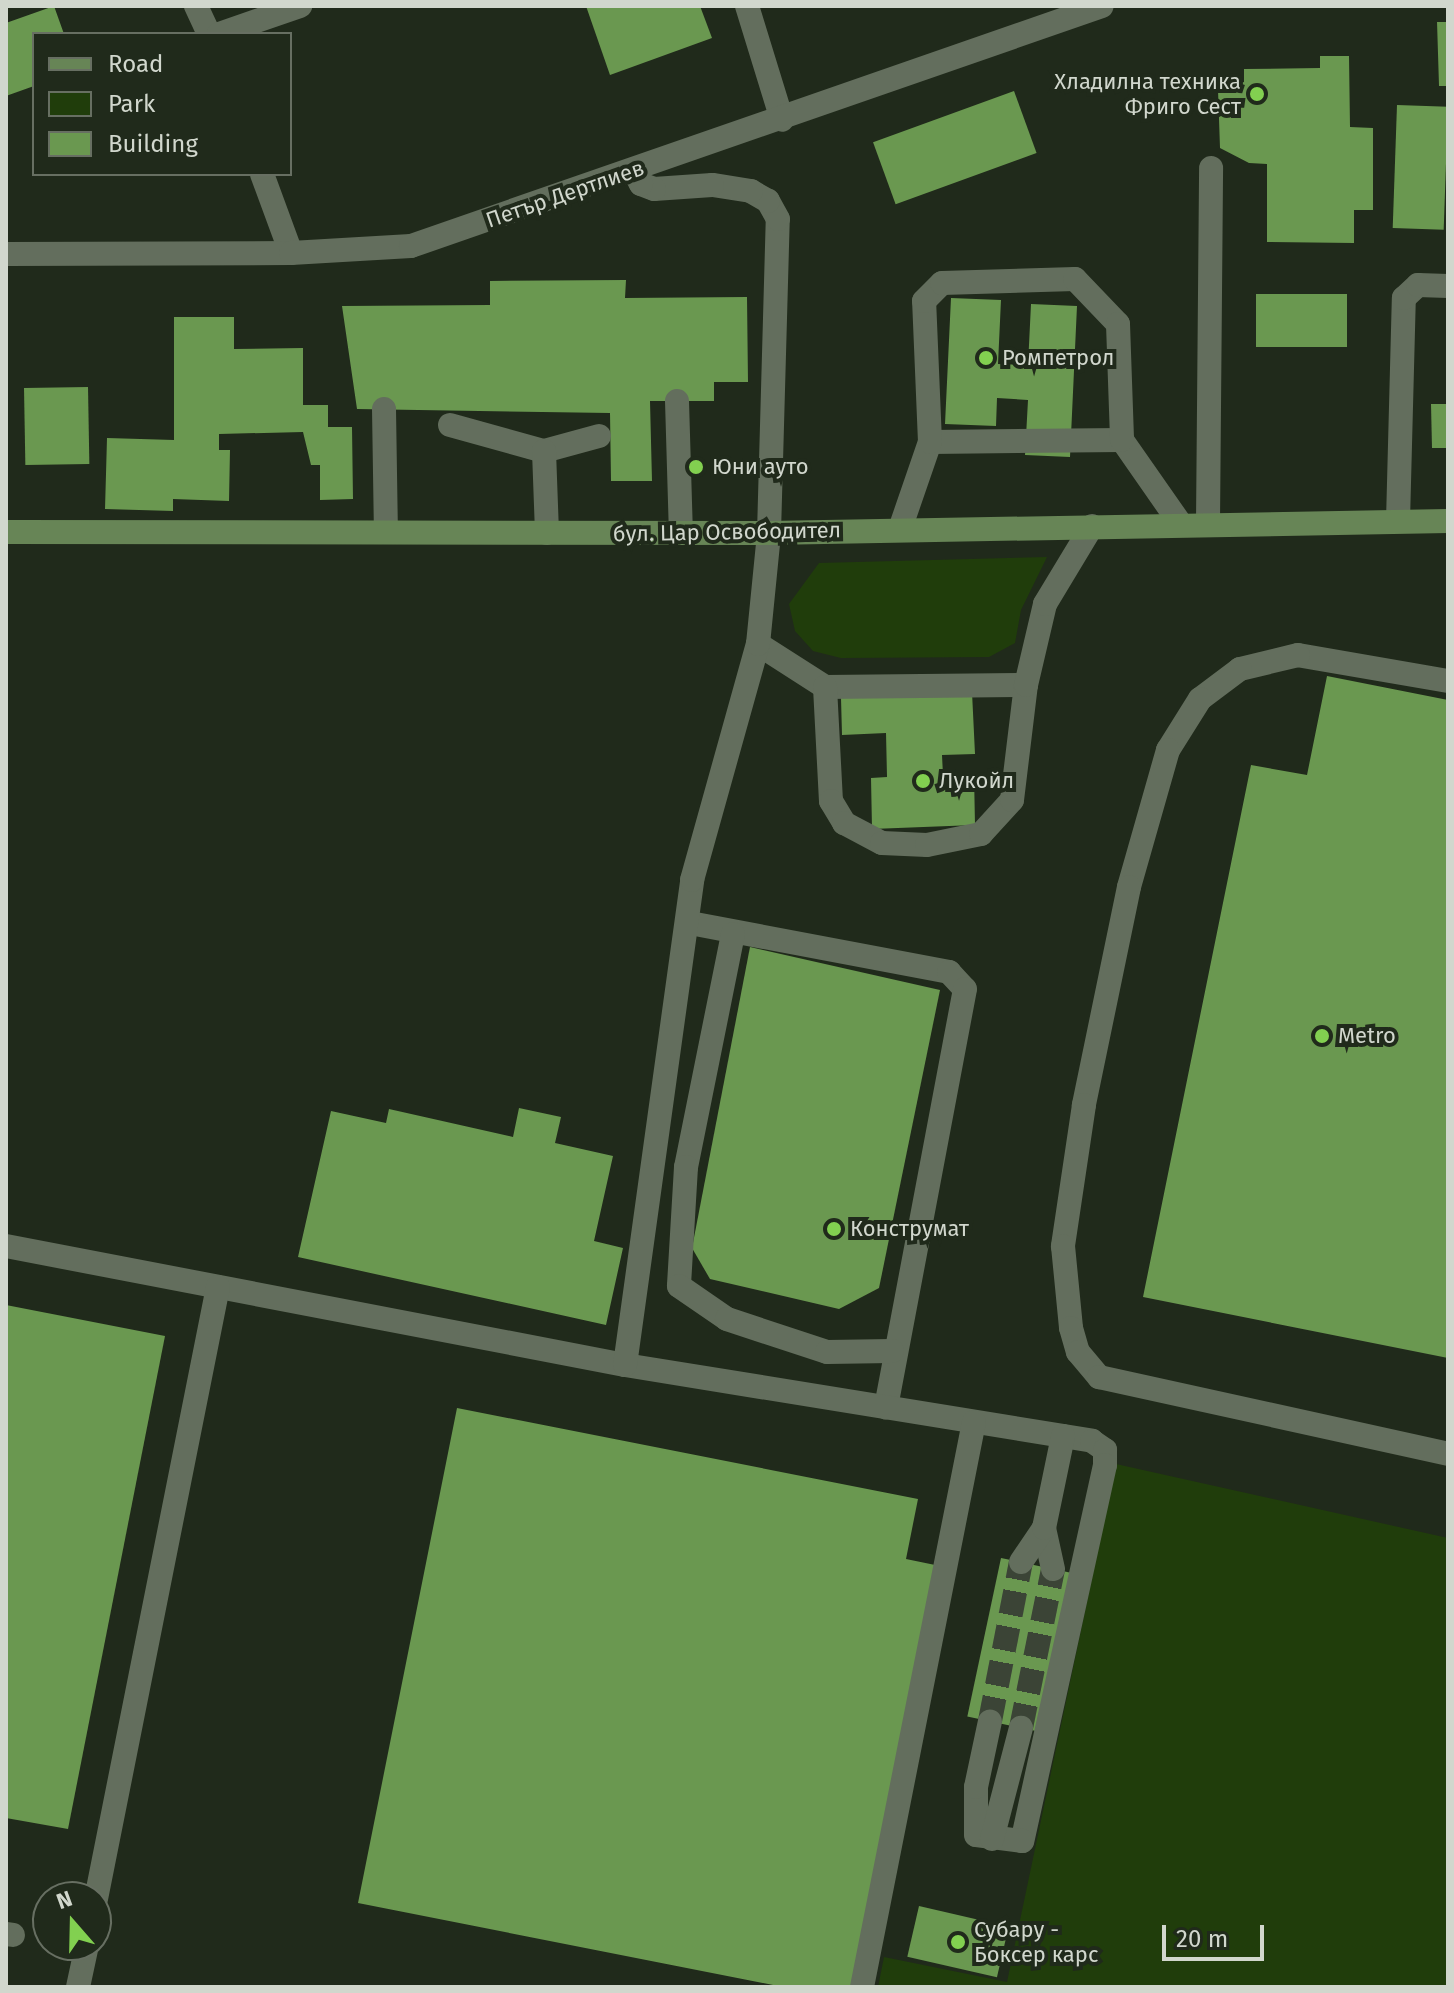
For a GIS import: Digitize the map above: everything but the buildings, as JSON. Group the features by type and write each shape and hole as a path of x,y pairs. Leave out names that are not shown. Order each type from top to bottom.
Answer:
{"main road":[{"name":"бул. Цар Освободител","path":"6,532 769,533 1208,522 1448,521"}],"street":[{"path":"196,6 208,32"},
{"path":"225,32 300,6"},
{"path":"747,6 782,120"},
{"name":"Петър Дертлиев","path":"6,254 291,253 411,246 782,120 1102,6"},
{"path":"1208,522 1211,168"},
{"path":"625,1365 690,923 692,880 758,644 769,533 778,219 751,191 712,185 654,189 641,184 634,171"},
{"path":"263,176 291,253"},
{"path":"900,529 930,442 924,301 942,283 1075,279 1118,324 1122,440 1180,523"},
{"path":"1398,521 1404,298 1418,285 1448,286"},
{"path":"677,401 681,533"},
{"path":"384,409 386,532"},
{"path":"450,425 544,451 599,436"},
{"path":"930,442 1122,440"},
{"path":"544,451 547,533"},
{"path":"825,687 831,801 844,823 882,843 927,845 981,834 1012,800 1026,685 1045,604 1092,526"},
{"path":"758,644 825,687 1026,685"},
{"path":"1448,681 1298,655 1240,669 1200,699 1168,750 1129,887 1084,1105 1063,1246 1074,1340 1099,1377 1448,1454"},
{"path":"690,923 733,934 941,970 965,989 892,1351 886,1408"},
{"path":"733,934 686,1167 679,1286 727,1319 827,1352 892,1351"},
{"path":"6,1246 625,1365 1063,1436 1105,1450 1105,1465 1022,1841 976,1835 976,1787 990,1721"},
{"path":"100,1881 218,1287"},
{"path":"862,1987 974,1422"},
{"path":"1021,1562 1044,1528 1063,1436"},
{"path":"1044,1528 1053,1569"},
{"path":"992,1839 1021,1728"},
{"path":"78,1987 84,1961"}],"green space":[{"path":"1047,557 1021,610 1015,643 989,657 841,658 813,651 795,631 789,604 819,563"},
{"path":"1116,1464 1448,1538 1448,1987 878,1987 884,1957 1007,1982"}],"tunnel":[{"path":"990,1721 1021,1562"},
{"path":"1021,1728 1053,1569"}],"place":[{"name":"Хладилна техника Фриго Сест","path":"1257,94"},
{"name":"Ромпетрол","path":"986,358"},
{"name":"Юни ауто","path":"696,467"},
{"name":"Лукойл","path":"923,781"},
{"name":"Metro","path":"1322,1036"},
{"name":"Конструмат","path":"834,1229"},
{"name":"Субару - Боксер карс","path":"958,1942"}]}
